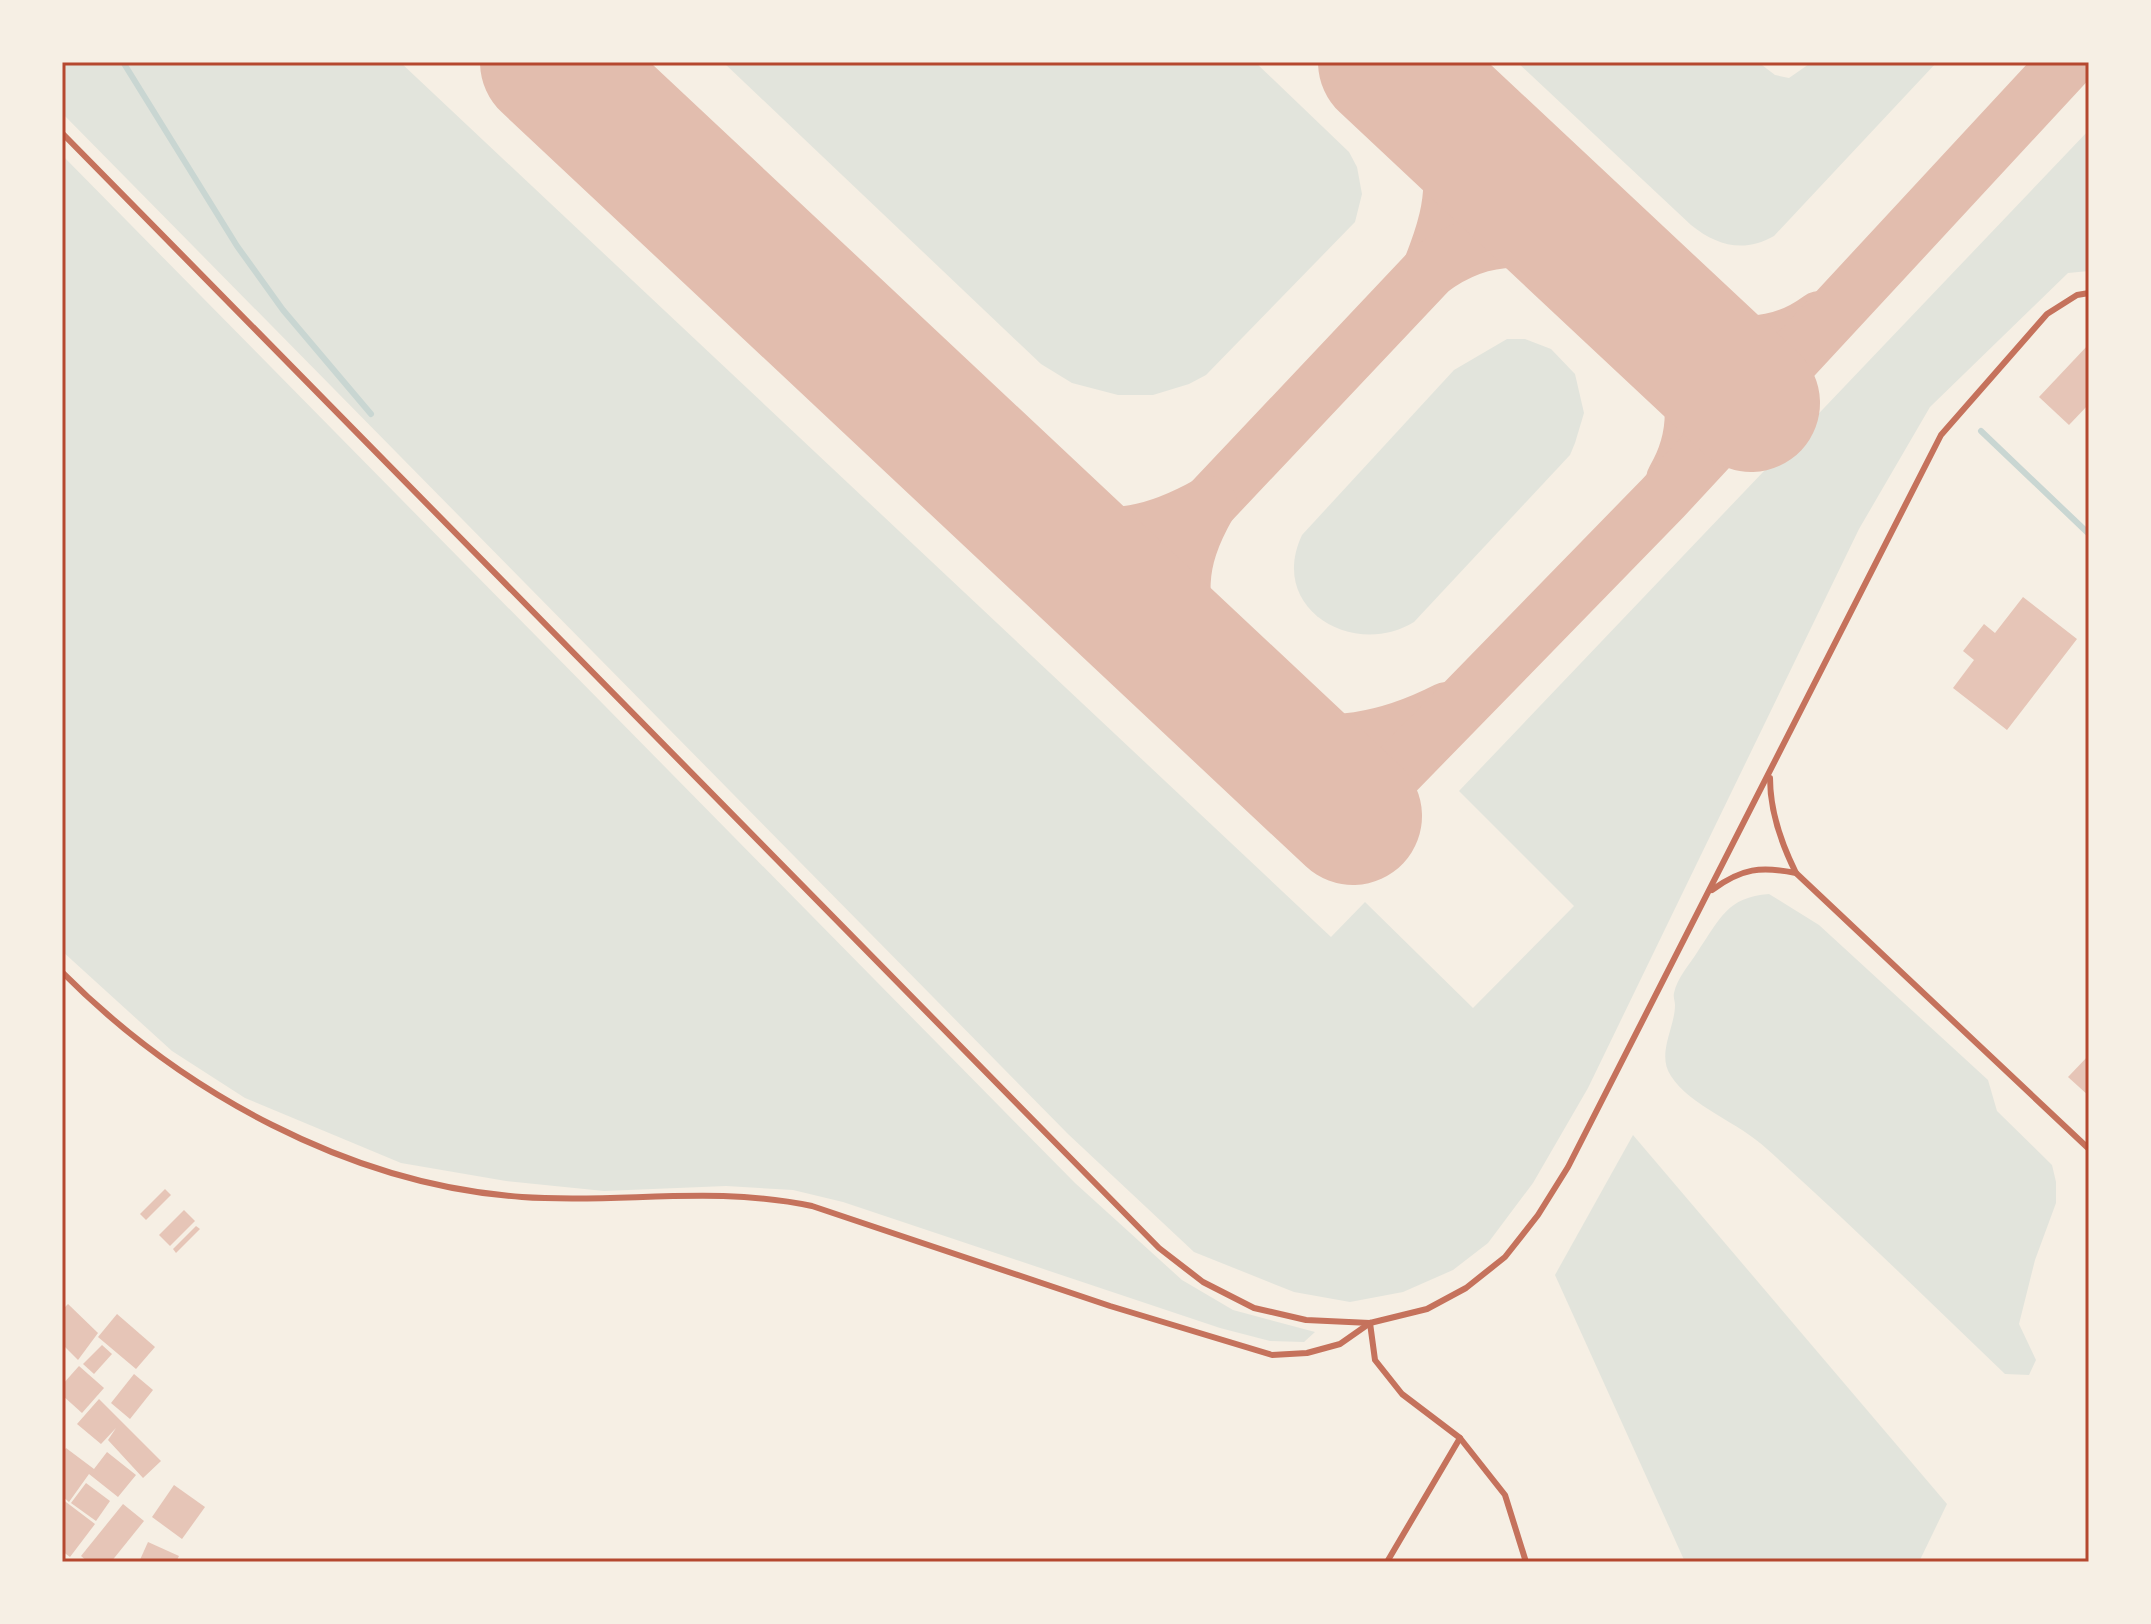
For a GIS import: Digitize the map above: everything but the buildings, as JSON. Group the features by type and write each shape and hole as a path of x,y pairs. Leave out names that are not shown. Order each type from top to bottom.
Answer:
{"lane":[{"path":"62,133 1159,1248 1203,1282 1254,1308 1306,1320 1370,1323 1427,1309 1466,1288 1505,1257 1538,1215 1568,1167 1941,435 2047,314 2077,295 2089,293"},
{"path":"1770,774 1770,797 1779,834 1796,873 2089,1149"},
{"path":"1709,892 1747,869 1767,867 1796,873"},
{"path":"62,972 158,1057 231,1104 304,1141 425,1180 523,1197 711,1193 777,1198 812,1206 1110,1306 1272,1355 1307,1353 1340,1344 1370,1323"},
{"path":"1370,1323 1375,1360 1402,1394 1460,1438 1505,1495 1526,1562"},
{"path":"1387,1562 1460,1438"}],"shaded area":[{"path":"62,62 400,62 1331,937 1365,902 1473,1008 1574,906 1459,791 2089,130 2089,271 2068,273 1930,407 1859,529 1588,1088 1533,1183 1488,1243 1453,1270 1403,1292 1350,1302 1294,1292 1194,1252 1068,1134 62,113"},
{"path":"723,62 1255,62 1349,152 1357,167 1362,194 1355,222 1206,375 1189,384 1153,395 1118,395 1072,383 1041,364"},
{"path":"1517,62 1758,62 1775,75 1789,78 1812,62 1937,62 1774,236 1741,246 1711,238 1691,225"},
{"path":"62,155 1075,1183 1182,1280 1233,1310 1315,1332 1304,1342 1270,1341 1220,1328 843,1202 793,1190 726,1186 604,1191 506,1181 401,1163 245,1098 172,1051 62,951"},
{"path":"1507,339 1525,339 1551,349 1575,374 1584,413 1570,455 1414,622 1391,632 1366,634 1343,630 1322,620 1306,605 1296,585 1294,562 1302,535 1454,370"},
{"path":"1769,894 1819,925 1988,1080 1997,1111 2052,1165 2056,1203 2035,1260 2019,1324 2036,1360 2029,1375 2005,1374 1767,1149 1690,1096 1671,1076 1665,1059 1678,982 1726,912 1743,900"},
{"path":"1633,1135 1947,1504 1919,1562 1685,1562 1555,1275"}],"waterway":[{"path":"123,62 237,246 283,310 371,414"},
{"path":"1981,431 2089,534"}],"taxiway":[{"path":"1353,816 1663,498 2067,62"},
{"path":"1415,88 1441,134 1451,176 1447,220 1430,270"},
{"path":"1209,504 1430,270 1450,257 1492,242 1535,241 1557,246 1600,265"},
{"path":"1647,308 1690,329 1733,342 1776,340 1820,319"},
{"path":"1647,308 1675,346 1690,390 1693,412 1691,435 1685,458 1674,480"},
{"path":"1053,534 1134,533 1168,523 1209,504 1197,527 1184,566 1183,603 1196,669"},
{"path":"1265,733 1312,742 1358,740 1403,729 1447,710"}],"runway":[{"path":"549,62 1353,816"},
{"path":"1387,62 1751,403"}]}
